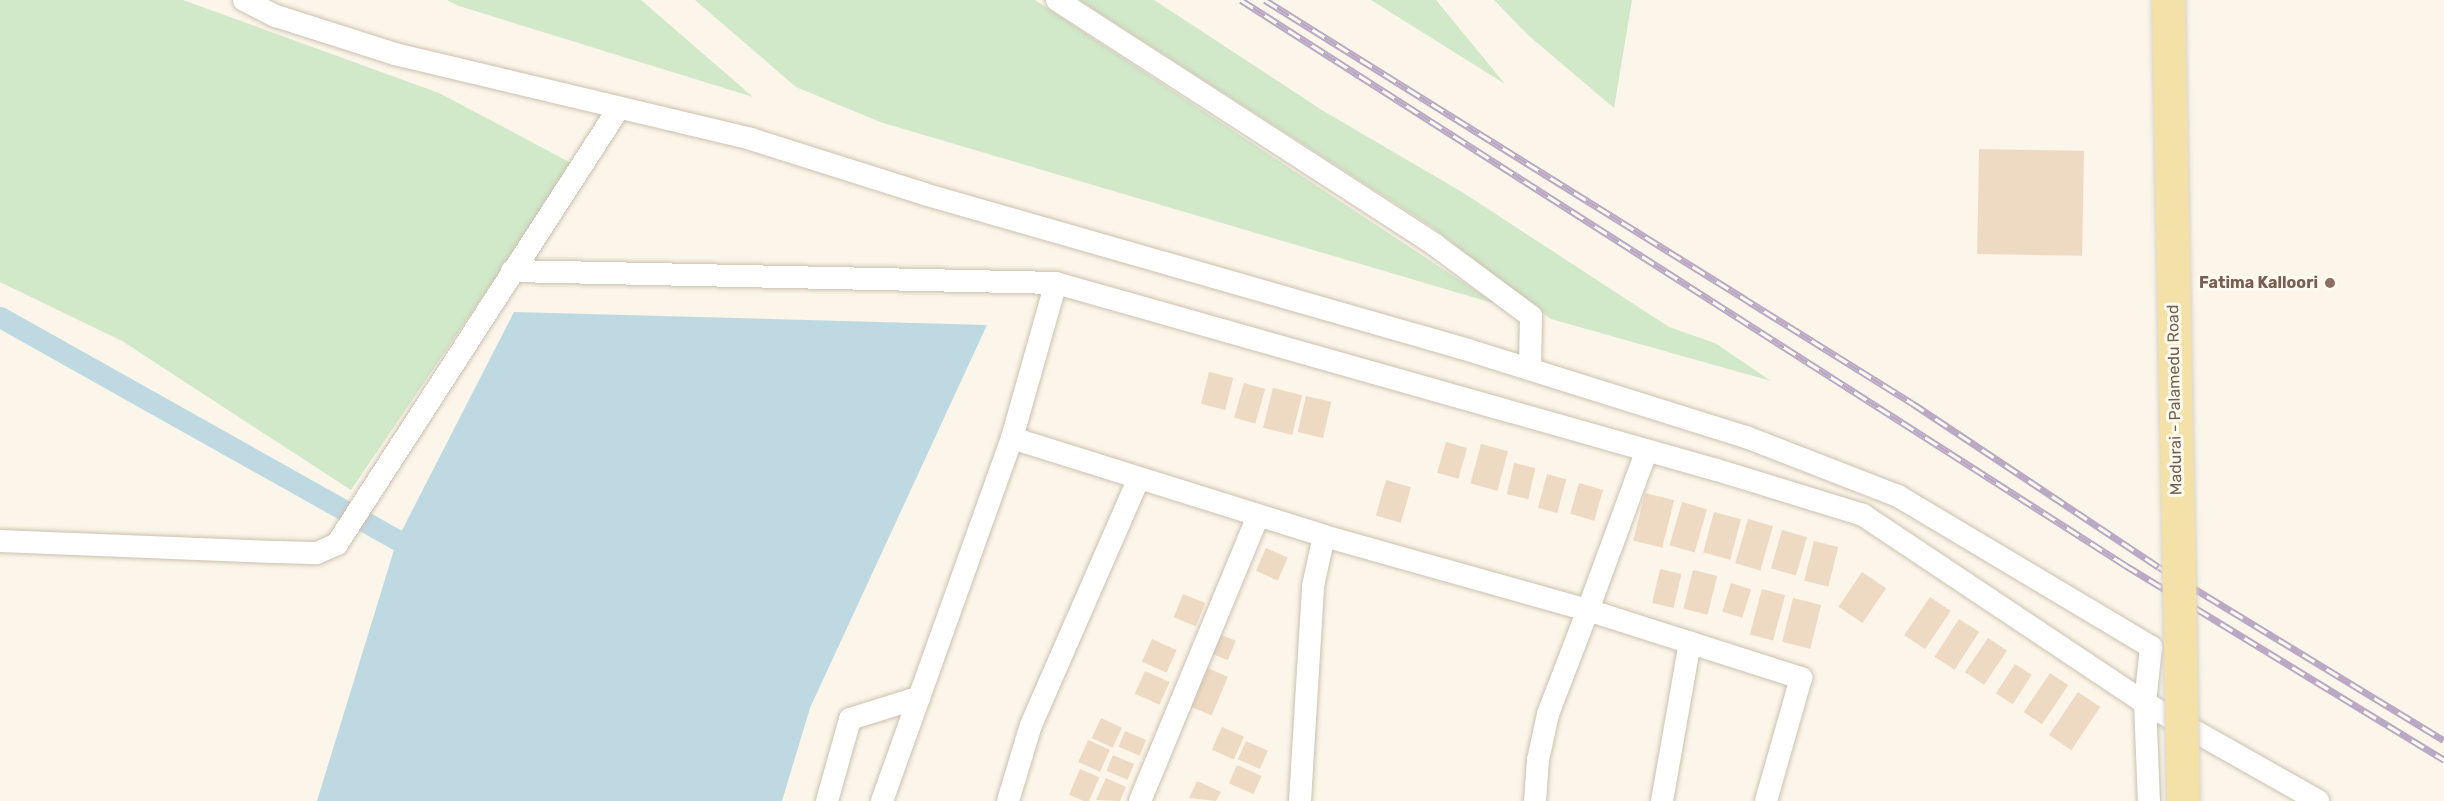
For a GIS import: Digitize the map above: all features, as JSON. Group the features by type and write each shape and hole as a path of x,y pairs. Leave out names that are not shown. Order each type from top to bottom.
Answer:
{"main road":[{"name":"Madurai - Palamedu Road","path":"2168,0 2183,801"}],"street":[{"path":"244,0 276,16 395,54 751,139 924,194 1530,369 1746,437 1898,496 2151,647 2145,703 2149,801"},
{"path":"1057,0 1435,245 1532,316 1530,369"},
{"path":"0,541 317,552 337,544 619,108"},
{"path":"512,271 1056,283 1863,515 2145,703 2318,801"},
{"path":"882,801 1012,438 1056,283"},
{"path":"1012,438 1138,480 1324,536 1588,610 1801,678 1766,801"},
{"path":"1535,801 1538,760 1548,714 1646,452"},
{"path":"1008,801 1031,725 1138,480"},
{"path":"1140,801 1258,516"},
{"path":"1300,801 1313,586 1324,536"},
{"path":"1662,801 1690,642"},
{"path":"827,801 850,718 920,697"}],"green space":[{"path":"0,0 183,0 439,93 573,164 351,490 122,341 0,282"},
{"path":"447,0 641,0 753,97 459,6"},
{"path":"695,0 1035,0 1496,304 880,122 796,87"},
{"path":"1079,0 1154,0 1325,112 1462,192 1669,327 1715,343 1771,381 1551,319 1432,227"},
{"path":"1371,0 1436,0 1505,84"},
{"path":"1494,0 1632,0 1614,108 1528,35"}],"water":[{"path":"514,312 987,325 810,708 782,801 317,801 397,540"}],"building":[{"path":"1979,149 2084,151 2082,256 1977,254"},
{"path":"1209,372 1233,378 1225,410 1201,404"},
{"path":"1244,383 1265,389 1255,424 1234,418"},
{"path":"1273,388 1302,395 1292,435 1263,428"},
{"path":"1306,396 1331,402 1323,438 1298,432"},
{"path":"1446,442 1467,448 1458,479 1437,473"},
{"path":"1481,444 1508,451 1497,491 1470,484"},
{"path":"1514,463 1535,468 1528,499 1507,494"},
{"path":"1547,474 1566,479 1557,513 1538,508"},
{"path":"1386,480 1411,487 1401,523 1376,516"},
{"path":"1579,483 1603,490 1594,521 1570,514"},
{"path":"1645,493 1674,500 1662,548 1633,541"},
{"path":"1682,502 1707,509 1695,552 1670,545"},
{"path":"1714,512 1741,519 1730,560 1703,553"},
{"path":"1748,519 1773,526 1760,570 1735,563"},
{"path":"1782,530 1807,537 1796,576 1771,568"},
{"path":"1814,541 1838,547 1828,587 1804,581"},
{"path":"1266,548 1288,558 1278,581 1256,571"},
{"path":"1660,569 1681,574 1674,608 1652,603"},
{"path":"1693,570 1717,576 1708,615 1683,609"},
{"path":"1862,572 1886,588 1863,623 1839,607"},
{"path":"1731,583 1751,589 1742,618 1722,612"},
{"path":"1762,589 1785,595 1773,641 1750,634"},
{"path":"1183,594 1205,603 1196,626 1174,617"},
{"path":"1930,597 1951,611 1925,649 1904,635"},
{"path":"1793,598 1821,605 1810,649 1782,642"},
{"path":"1959,619 1979,632 1955,670 1934,657"},
{"path":"1219,634 1236,641 1228,660 1211,653"},
{"path":"1988,638 2007,651 1984,685 1965,672"},
{"path":"1152,639 1177,650 1166,673 1142,662"},
{"path":"2015,664 2032,675 2013,704 1996,693"},
{"path":"1205,667 1228,677 1212,715 1189,706"},
{"path":"1145,671 1170,682 1159,705 1135,694"},
{"path":"2050,673 2068,685 2042,724 2024,712"},
{"path":"2078,692 2100,707 2071,750 2049,735"},
{"path":"1101,718 1122,728 1113,748 1092,738"},
{"path":"1222,727 1244,737 1234,760 1212,750"},
{"path":"1125,731 1146,740 1140,756 1118,747"},
{"path":"1088,740 1110,750 1100,772 1078,762"},
{"path":"1246,741 1268,751 1260,769 1238,759"},
{"path":"1113,755 1134,764 1128,780 1106,771"},
{"path":"1237,765 1262,776 1254,794 1229,783"},
{"path":"1080,769 1099,777 1089,801 1069,795"},
{"path":"1106,778 1126,787 1120,801 1096,800"},
{"path":"1197,781 1221,792 1216,801 1189,798"}],"waterway":[{"path":"0,317 422,554"}],"railway":[{"path":"1241,0 2125,565 2444,760"},
{"path":"1265,0 1912,403 2159,567 2444,740"}],"place":[{"name":"Fatima Kalloori","path":"2330,283"}]}
